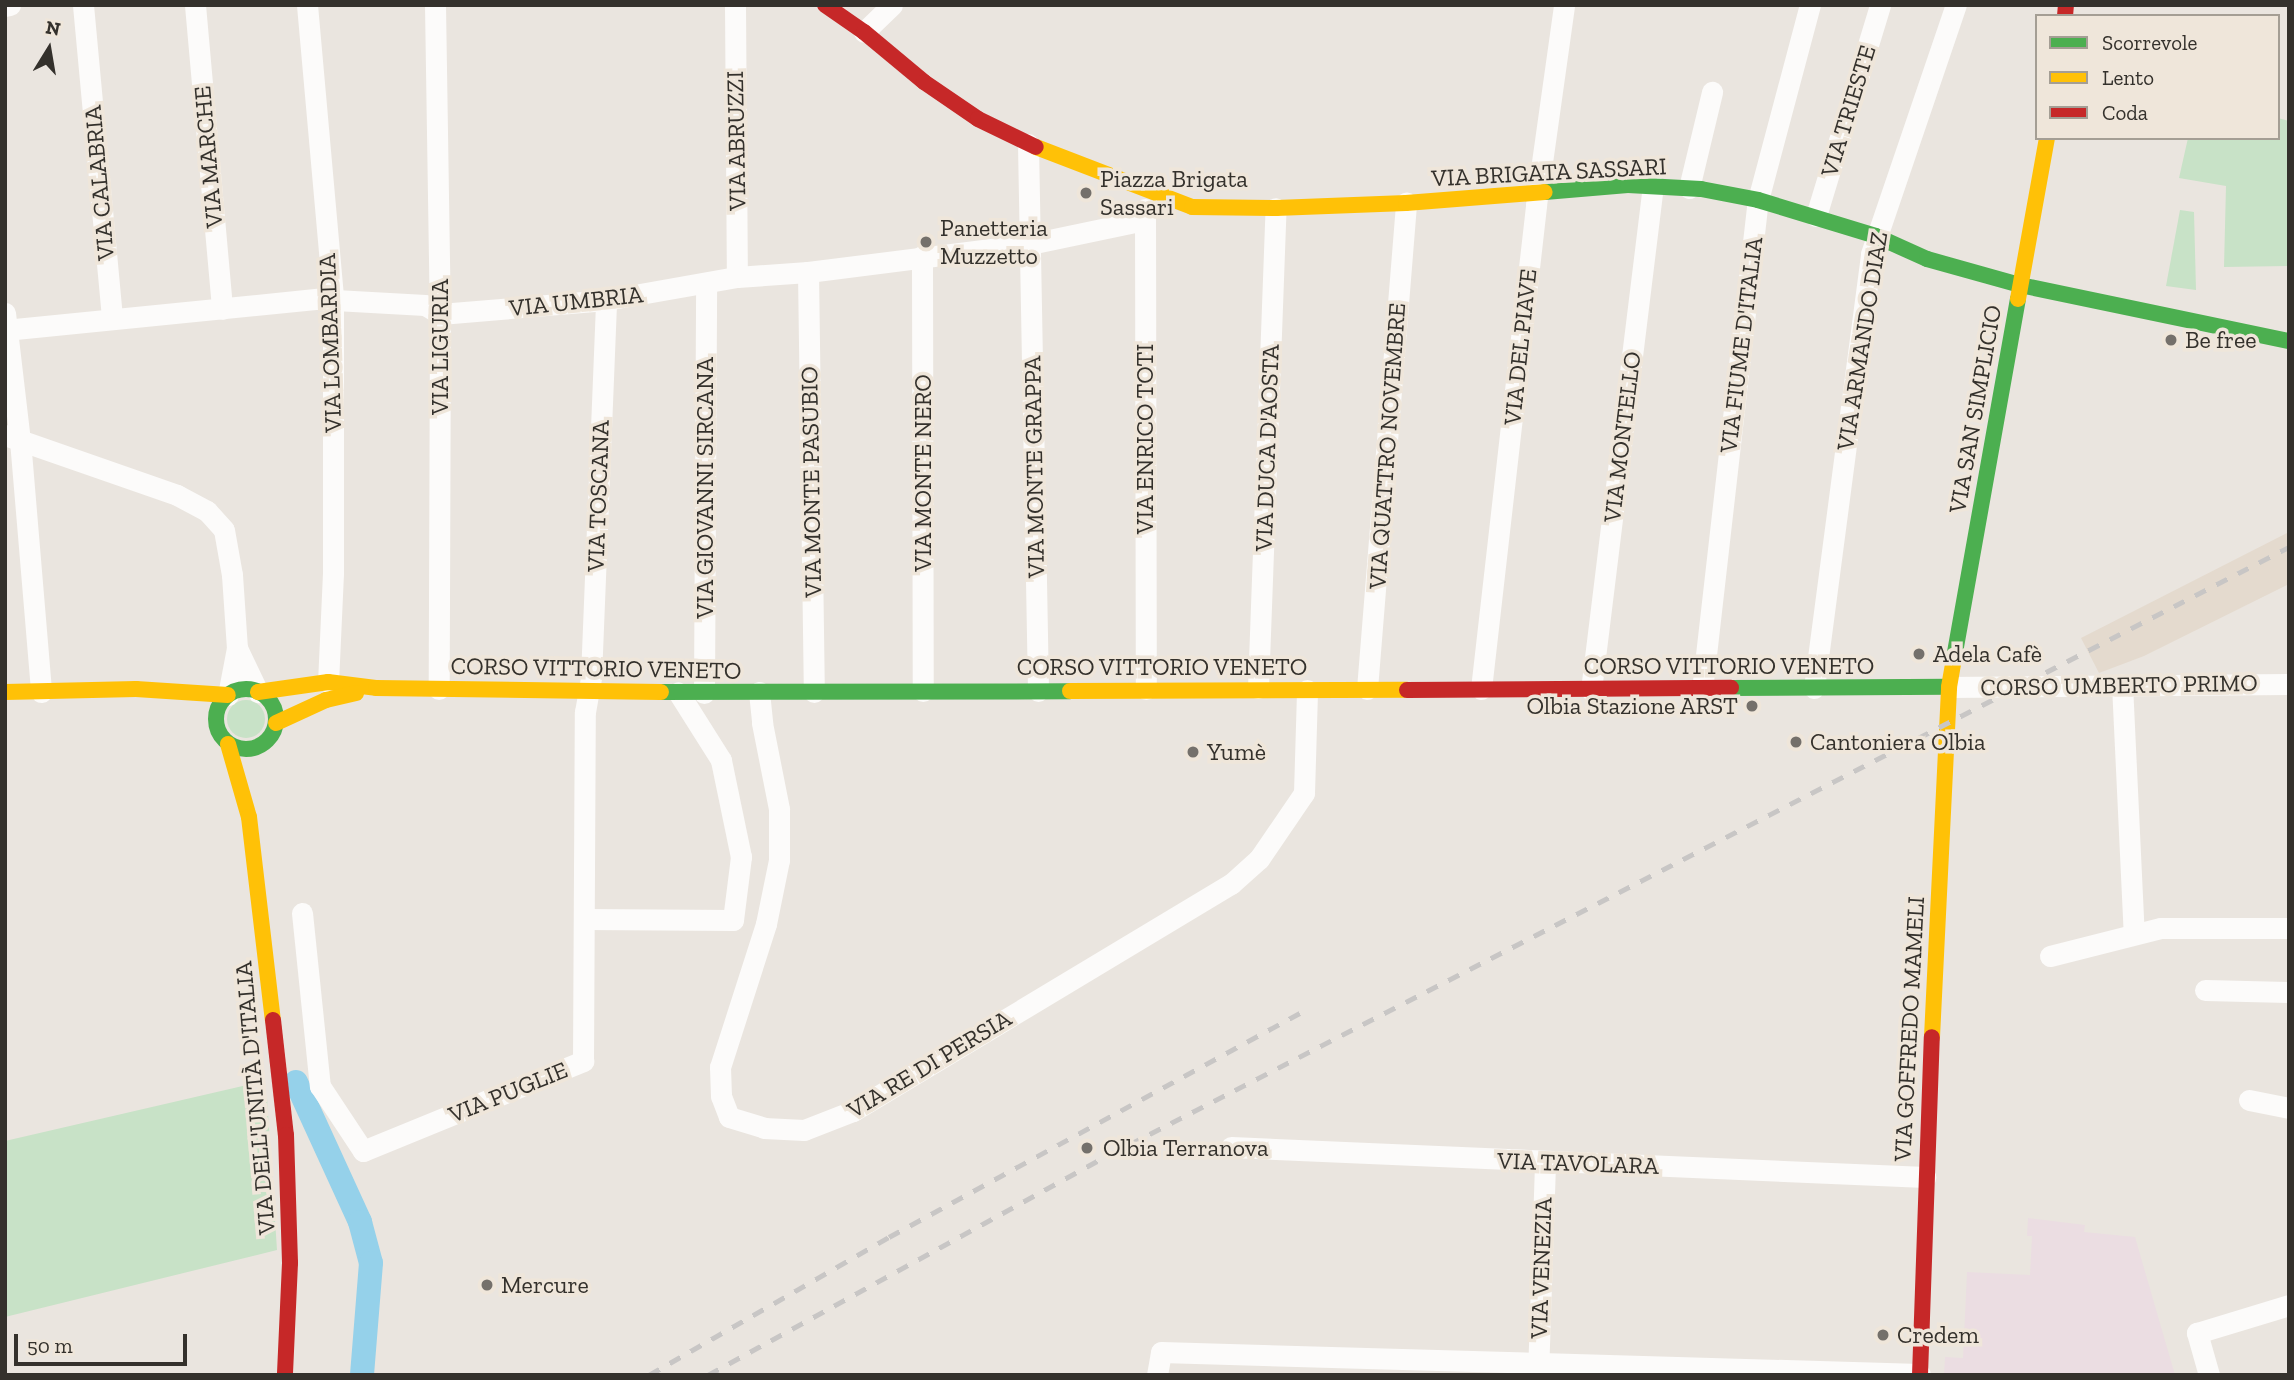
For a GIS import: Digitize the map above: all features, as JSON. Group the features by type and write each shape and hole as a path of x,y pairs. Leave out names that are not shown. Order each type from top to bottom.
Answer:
{"main road":[{"path":"825,5 864,32 924,82 978,119 1028,144 1144,188"},
{"name":"VIA SAN SIMPLICIO","path":"1949,687 2047,140"},
{"name":"VIA BRIGATA SASSARI","path":"1144,188 1192,207 1276,208 1406,203 1538,191 1653,185 1689,188 1758,200 1816,216 1876,236 1927,259 2020,285 2289,341"},
{"name":"CORSO VITTORIO VENETO","path":"258,692 328,682 376,688 704,693 1258,688 1702,690 1949,687"},
{"name":"VIA GOFFREDO MAMELI","path":"1920,1374 1925,1177 1949,687"},
{"name":"CORSO VITTORIO VENETO","path":"276,723 326,700 376,688"},
{"path":"5,692 136,689 228,695 242,689 258,692 273,705 276,723 263,751 246,750 228,744 216,727 136,689"},
{"path":"216,727 217,711 228,695"},
{"name":"VIA DELL'UNITÀ D'ITALIA","path":"228,744 249,817 278,1057 285,1135 290,1264 285,1375"},
{"name":"VIA DELL'UNITÀ D'ITALIA","path":"249,817 256,782"}],"street":[{"name":"VIA CALABRIA","path":"83,5 112,319"},
{"name":"VIA MARCHE","path":"194,5 222,309"},
{"name":"VIA LOMBARDIA","path":"307,5 333,299 333,573 328,682"},
{"name":"VIA LIGURIA","path":"435,5 440,314 439,689"},
{"name":"VIA ABRUZZI","path":"735,5 737,277"},
{"path":"864,32 892,5"},
{"name":"VIA DEL PIAVE","path":"1481,689 1538,191 1564,5"},
{"name":"VIA FIUME D'ITALIA","path":"1702,690 1758,200 1810,5"},
{"name":"VIA TRIESTE","path":"1816,216 1880,5"},
{"name":"VIA ARMANDO DIAZ","path":"1814,688 1876,236 1955,5"},
{"path":"1689,188 1712,92"},
{"name":"VIA MONTE GRAPPA","path":"1028,144 1038,691"},
{"name":"VIA MONTELLO","path":"1591,690 1653,185"},
{"name":"VIA ENRICO TOTI","path":"1144,188 1146,690"},
{"name":"VIA QUATTRO NOVEMBRE","path":"1367,689 1406,203"},
{"name":"VIA DUCA D'AOSTA","path":"1258,688 1276,208"},
{"name":"VIA UMBRIA","path":"6,324 112,319 333,299 425,305 440,314 606,300 737,277 807,272 1030,244 1144,220"},
{"name":"VIA MONTE NERO","path":"922,256 923,691"},
{"name":"VIA MONTE PASUBIO","path":"807,272 814,692"},
{"name":"VIA GIOVANNI SIRCANA","path":"704,693 706,283"},
{"name":"VIA TOSCANA","path":"590,691 606,300"},
{"path":"6,324 12,437 41,692"},
{"path":"12,437 177,495 207,511 224,530 232,575 237,648 228,695"},
{"path":"237,648 258,692"},
{"path":"2122,684 2134,934"},
{"name":"CORSO UMBERTO PRIMO","path":"1949,687 2289,684"},
{"name":"VIA RE DI PERSIA","path":"760,692 762,723 779,809 779,860 766,924 720,1067 721,1096 729,1118 764,1128 804,1130 853,1111 1241,876 1259,859 1304,793 1307,690"},
{"name":"VIA PUGLIE","path":"302,913 320,1086 363,1151 583,1061 585,712 590,691"},
{"path":"584,919 733,920 741,857 721,760 678,692"},
{"path":"2050,956 2161,928 2289,928"},
{"path":"2205,990 2289,992"},
{"path":"2249,1100 2289,1108"},
{"name":"VIA TAVOLARA","path":"1231,1147 1925,1177"},
{"name":"VIA VENEZIA","path":"1538,1369 1545,1162"},
{"path":"2208,1375 2197,1333 2289,1305"},
{"path":"1157,1375 1161,1352 1538,1369 1920,1374"}],"shaded area":[{"path":"2289,532 2289,584 2144,656 2099,673 2081,638"},
{"path":"2028,1218 2085,1225 2084,1232 2135,1237 2175,1375 1944,1375 1945,1357 1963,1358 1967,1272 2030,1275 2032,1236 2027,1236"}],"green space":[{"path":"2280,119 2289,121 2289,266 2224,267 2226,186 2179,178 2188,140 2280,140"},
{"path":"2180,210 2194,212 2196,290 2166,286"},
{"path":"246,700 260,705 265,719 260,733 246,738 232,733 227,719 232,705"},
{"path":"247,1085 251,1101 267,1098 277,1250 5,1317 5,1141"}],"waterway":[{"path":"296,1082 360,1222 371,1263 362,1375"}],"railway":[{"path":"708,1375 1107,1156 2289,547"},
{"path":"649,1375 889,1237 1300,1013"}],"traffic: fast":[{"path":"1545,192 1628,185 1701,189 1758,200 1876,236 1927,259 2020,285 2289,341"},
{"path":"1954,658 2018,299"},
{"path":"1731,688 1949,687"},
{"path":"240,689 252,689 271,702 276,719 274,731 263,744 252,749 240,749 221,736 216,725 216,713 229,694 240,689"},
{"path":"661,692 1070,691"}],"traffic: slow":[{"path":"2018,299 2047,140"},
{"path":"1036,147 1192,207 1276,208 1406,203 1545,192"},
{"path":"1932,1037 1949,687 1954,658"},
{"path":"258,692 328,682 376,688 661,692"},
{"path":"5,692 136,689 228,695"},
{"path":"1070,691 1407,690"},
{"path":"276,723 326,700 356,693"},
{"path":"228,744 249,817 273,1020"}],"traffic: jam":[{"path":"825,5 864,32 924,82 978,119 1036,147"},
{"path":"2065,14 2066,5"},
{"path":"1407,690 1731,688"},
{"path":"273,1020 286,1135 290,1263 285,1375"},
{"path":"1920,1375 1932,1037"}],"place":[{"name":"Piazza Brigata Sassari","path":"1086,193"},
{"name":"Panetteria Muzzetto","path":"926,242"},
{"name":"Be free","path":"2171,340"},
{"name":"Adela Cafè","path":"1919,654"},
{"name":"Olbia Stazione ARST","path":"1752,706"},
{"name":"Cantoniera Olbia","path":"1796,742"},
{"name":"Yumè","path":"1193,752"},
{"name":"Olbia Terranova","path":"1087,1148"},
{"name":"Mercure","path":"487,1285"},
{"name":"Credem","path":"1883,1335"}]}
